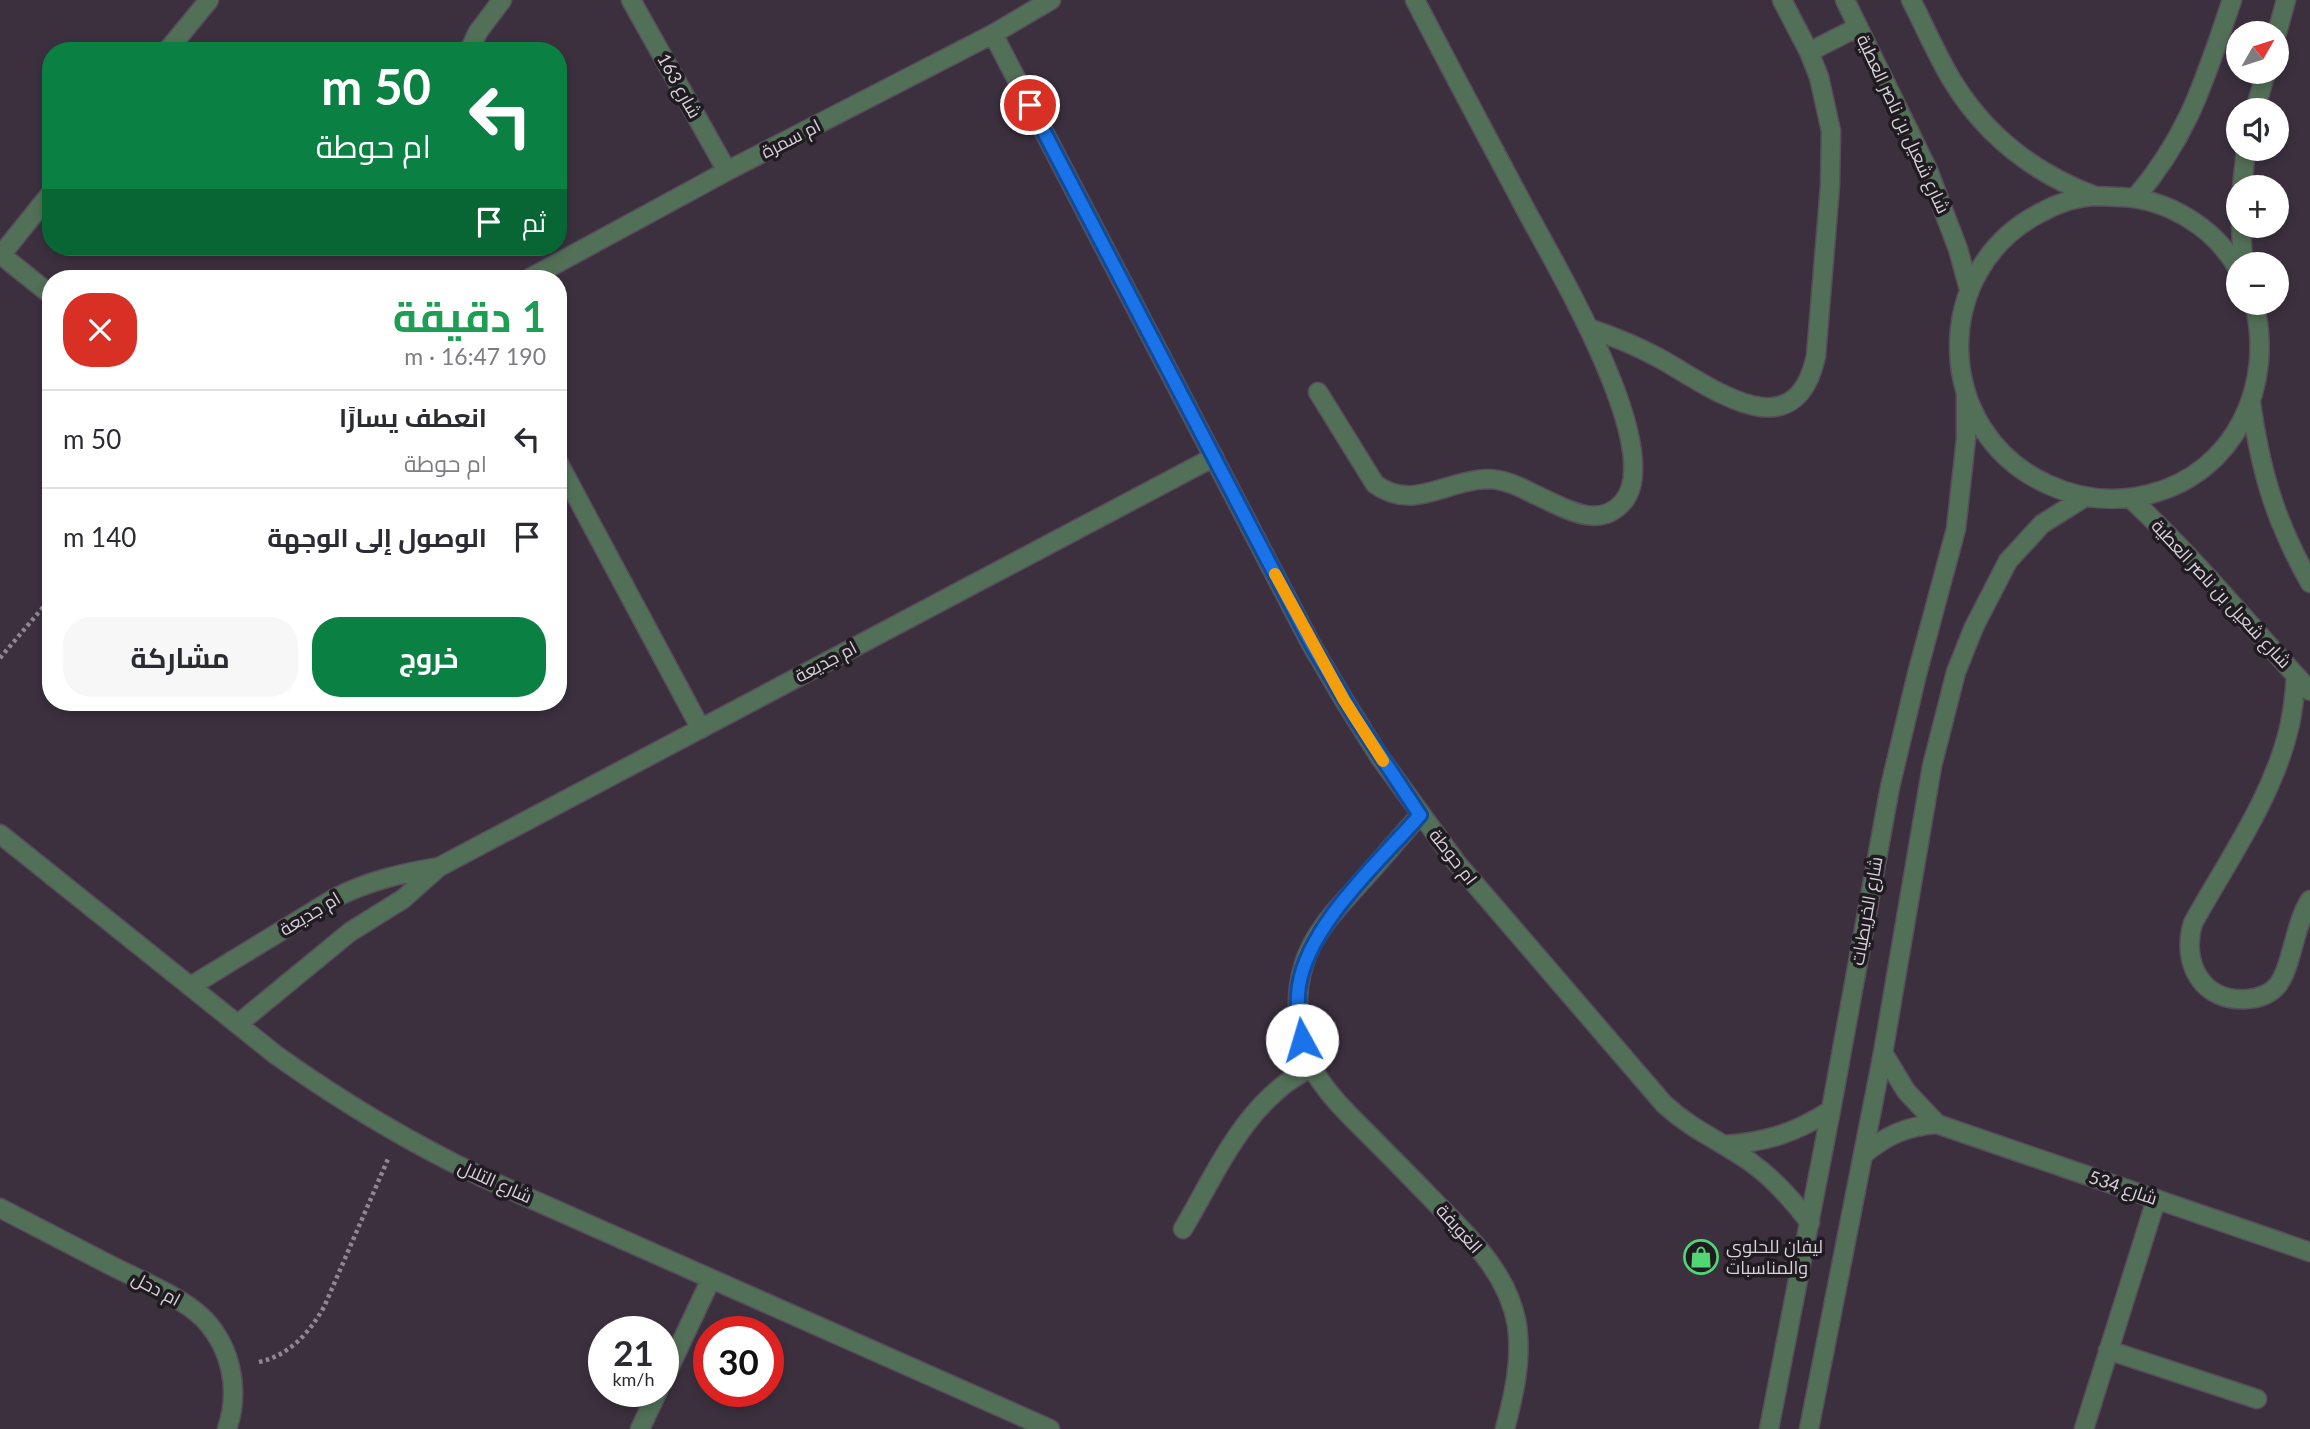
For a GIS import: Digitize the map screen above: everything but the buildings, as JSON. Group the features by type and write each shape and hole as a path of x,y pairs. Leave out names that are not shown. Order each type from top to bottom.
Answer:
{"street":[{"path":"174,42 209,0"},
{"path":"473,42 502,0"},
{"name":"شارع 163","path":"631,0 727,172"},
{"name":"ام سمرة","path":"545,270 993,34 1051,0"},
{"path":"1318,393 1367,474 1386,492 1411,497 1464,482 1501,480 1513,483 1580,515 1594,517 1618,507 1627,498 1632,485 1633,460 1623,408 1588,328 1415,0"},
{"path":"1588,328 1637,346 1741,404 1761,408 1782,405 1800,394 1812,377 1832,159 1826,104 1809,51 1782,0"},
{"name":"شارع شعيل بن ناصر العطية","path":"1845,0 1928,170 1958,249 1969,289"},
{"path":"1911,0 1953,82 1985,125 2024,160 2070,186 2095,196"},
{"path":"2135,198 2154,176 2185,126 2198,99 2232,0"},
{"path":"2280,21 2286,0"},
{"path":"1809,51 1858,27"},
{"name":"ام حوطة","path":"993,34 1324,666 1379,756 1420,815 1473,882 1664,1104 1682,1120 1724,1145 1771,1179 1792,1199 1810,1223"},
{"path":"2226,253 2200,226 2180,213 2135,198 2095,196 2072,200 2049,207 2010,232 1993,249 1969,289 1961,315 1959,368 1976,420 1992,443 2011,463 2059,490 2085,497 2130,498 2152,493 2194,474 2228,442 2241,424 2251,403 2261,354 2257,315"},
{"path":"42,204 0,254 42,288"},
{"name":"شارع الخريطيات","path":"1769,1429 1810,1223 1889,787 1910,697 1956,529 1963,484 1966,394"},
{"path":"2251,403 2258,454 2272,504 2292,551 2310,583"},
{"name":"ام جديعة","path":"238,1024 350,932 402,899 439,867 1214,457"},
{"path":"567,479 701,729"},
{"path":"1809,1429 1883,1053 1932,766 1956,672 1974,627 2008,561 2042,524 2085,497"},
{"name":"شارع شعيل بن ناصر العطية","path":"2130,498 2209,575 2310,691"},
{"path":"2296,676 2290,726 2276,767 2252,819 2193,923 2189,952 2200,980 2211,990 2240,1000 2255,999 2269,993 2278,985 2286,969 2298,922 2310,900"},
{"name":"الغويفة","path":"1420,815 1327,920 1314,940 1298,987 1298,1012 1302,1040 1312,1067 1346,1112 1464,1231 1497,1273 1512,1309 1519,1349 1517,1375 1505,1429"},
{"name":"شارع التلال","path":"0,834 316,1083 399,1135 484,1178 1050,1429"},
{"name":"ام جديعة","path":"191,986 354,888 393,875 439,867"},
{"name":"شارع 534","path":"1883,1053 1906,1091 1937,1125"},
{"path":"1183,1229 1255,1109 1290,1078 1312,1067"},
{"path":"1724,1145 1753,1143 1780,1136 1807,1126 1831,1110"},
{"name":"شارع 534","path":"1864,1154 1897,1131 1917,1125 1937,1125 2310,1252"},
{"path":"2084,1429 2156,1199"},
{"name":"ام دحل","path":"0,1208 189,1307 203,1318 215,1332 230,1365 234,1383 227,1429"},
{"path":"679,1347 711,1279"},
{"path":"2108,1350 2257,1399"},
{"path":"640,1429 650,1407"}],"path":[{"path":"0,658 42,609"},
{"path":"230,1365 263,1361 282,1353 300,1341 314,1325 399,1135"}],"slow traffic":[{"path":"1275,574 1311,643 1383,761"}],"place":[{"name":"ليفان للحلوي والمناسبات","path":"1701,1257"}],"route":[{"path":"1030,105 1311,643 1379,756 1420,815 1327,920 1314,940 1298,987 1302,1040"}]}
